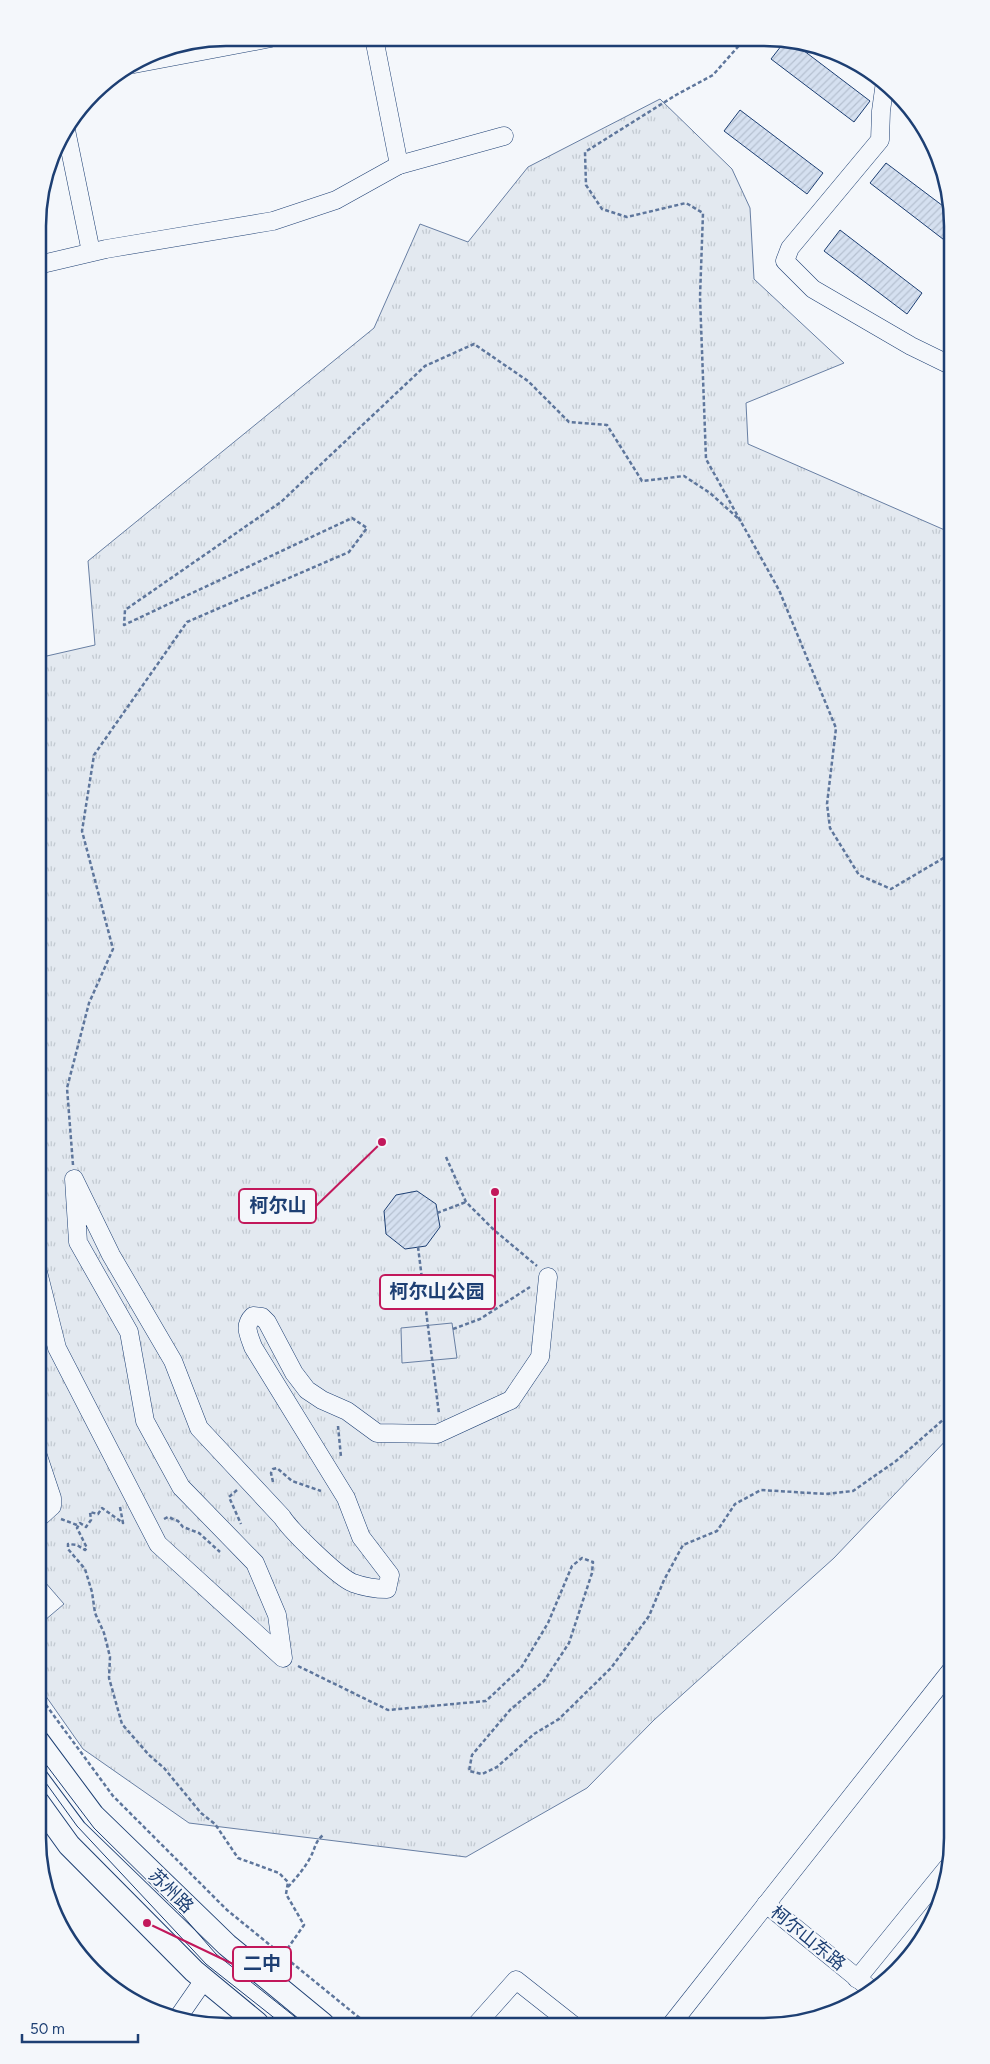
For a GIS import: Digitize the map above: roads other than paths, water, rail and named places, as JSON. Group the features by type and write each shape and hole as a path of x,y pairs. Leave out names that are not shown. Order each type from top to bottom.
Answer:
{"main road":[{"name":"苏州路","path":"46,1752 93,1816 227,1945 316,2018"},
{"path":"46,1813 69,1845 204,1980 251,2018"}],"street":[{"path":"376,46 399,165"},
{"path":"884,92 880,140 790,248 785,261 813,289 912,346 944,362"},
{"path":"46,263 91,252 273,221 336,200 399,165 504,136"},
{"path":"68,140 91,252"},
{"path":"46,1304 57,1348 158,1544 283,1658 277,1615 255,1563 181,1487 145,1421 129,1332 78,1242 74,1179 111,1255 173,1360 199,1428 266,1488 289,1529 351,1582 375,1589 388,1589 390,1575 361,1537 344,1495 254,1347 246,1329 248,1320 254,1316 262,1317 267,1322 294,1373 307,1390 322,1400 347,1411 377,1433 437,1434 511,1400 540,1357 548,1277"},
{"path":"46,1480 52,1498 52,1506 46,1512"},
{"path":"676,2018 944,1678"},
{"path":"857,1979 939,1877"},
{"name":"柯尔山东路","path":"766,1904 866,1986"},
{"path":"182,2012 204,1980"},
{"path":"482,2018 516,1980 564,2018"}],"tram line":[{"path":"46,1765 94,1828 182,1915 216,1954 296,2018"},
{"path":"46,1783 77,1826 206,1964 274,2018"}],"place":[{"name":"柯尔山","path":"382,1142"},
{"name":"柯尔山公园","path":"495,1192"},
{"name":"二中","path":"147,1923"}]}
